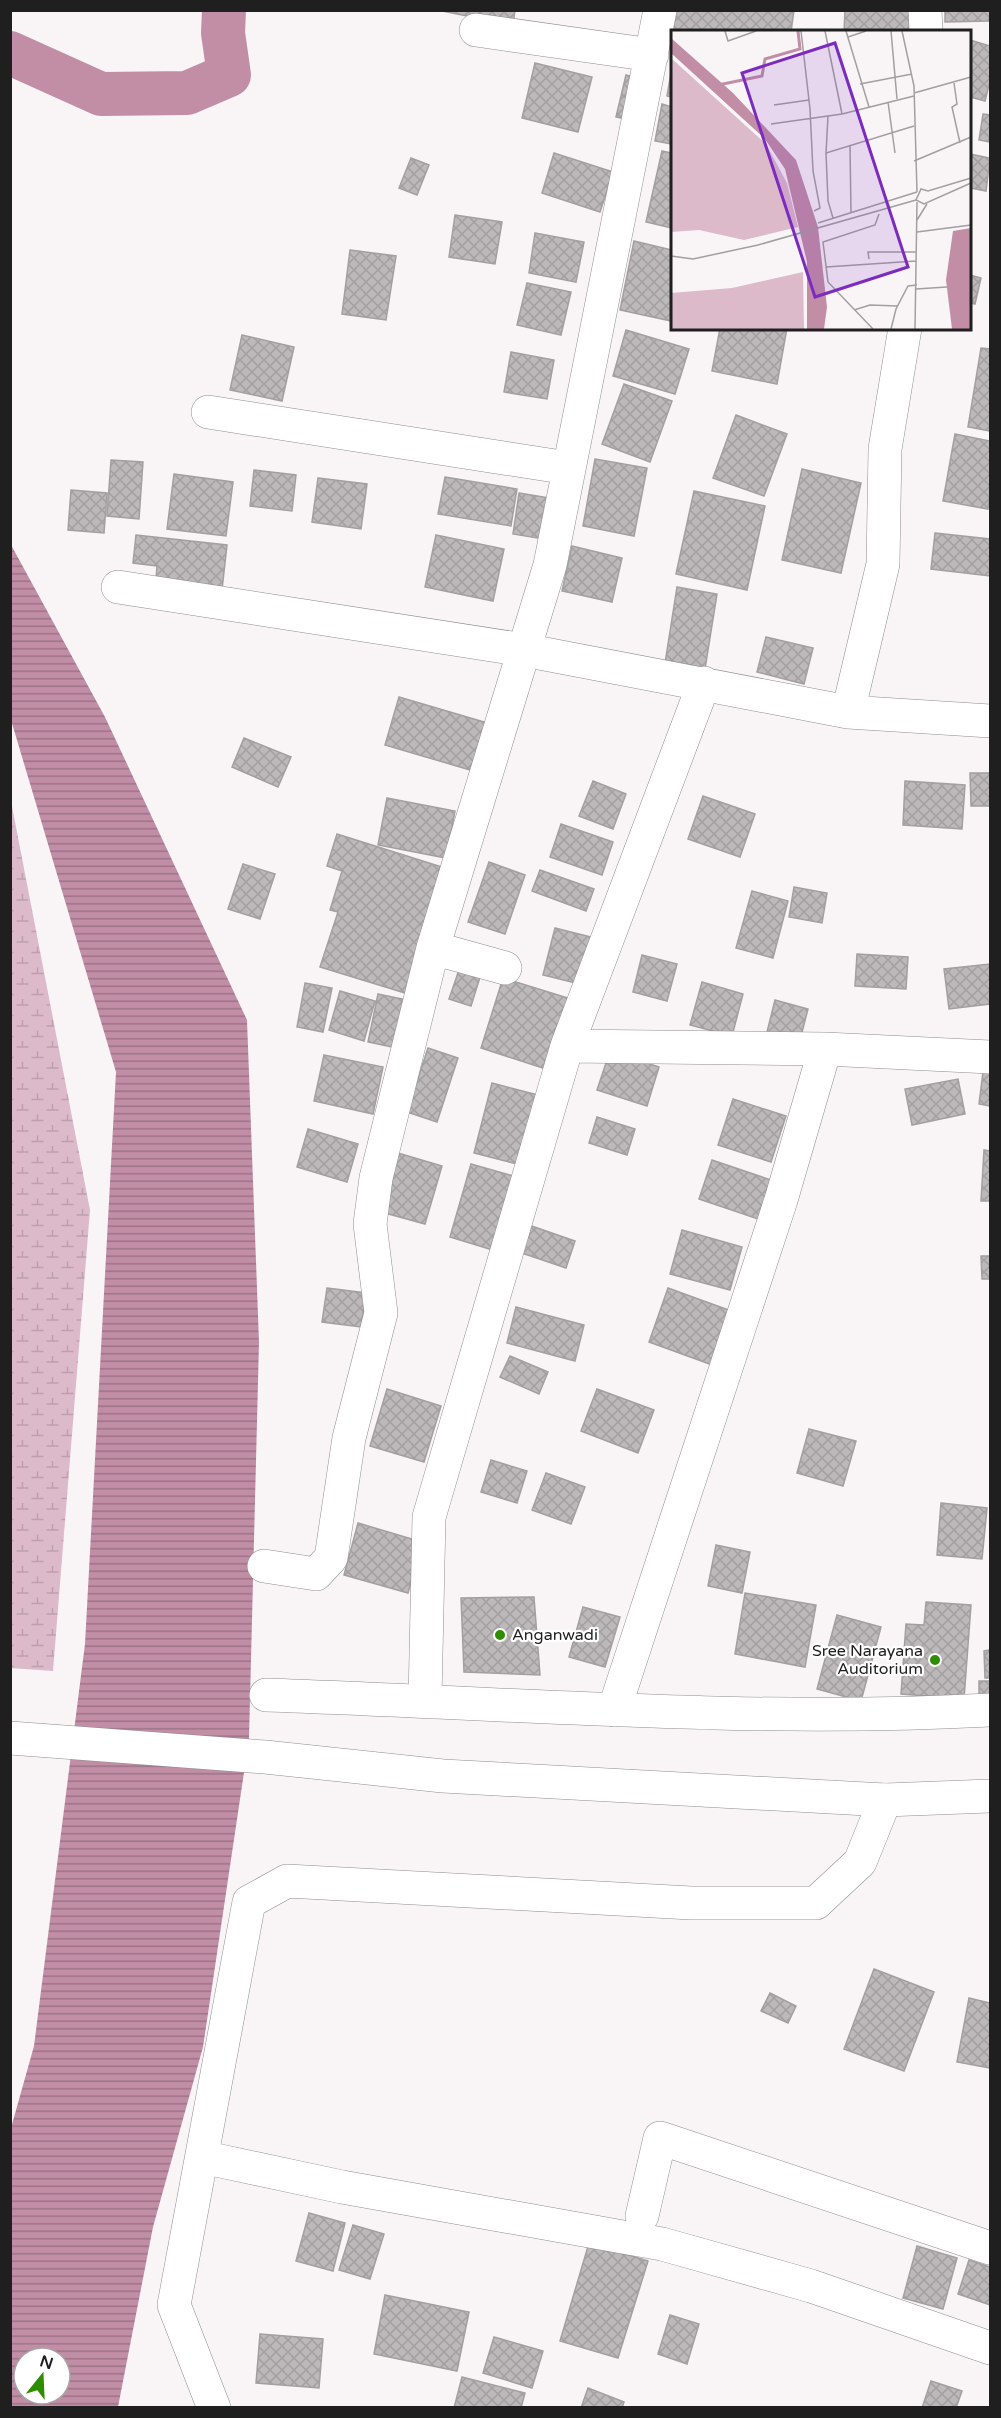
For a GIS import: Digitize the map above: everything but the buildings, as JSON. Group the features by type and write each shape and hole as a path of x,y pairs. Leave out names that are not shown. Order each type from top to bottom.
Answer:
{"street":[{"path":"264,1566 316,1574 331,1558 349,1438 381,1313 370,1224 376,1178 433,948 550,564 660,10"},
{"path":"925,10 926,30"},
{"path":"476,30 652,55"},
{"path":"848,712 883,564 885,449 904,330"},
{"path":"208,412 568,468"},
{"path":"118,587 524,650 848,712 990,721"},
{"path":"425,1701 429,1517 567,1046 704,683"},
{"path":"433,948 505,968"},
{"path":"567,1046 825,1049 990,1057"},
{"path":"614,1710 781,1200 825,1049"},
{"path":"266,1695 614,1710 886,1716 990,1710"},
{"path":"10,1738 265,1757 443,1776 885,1800 990,1796"},
{"path":"214,2408 174,2305 249,1902 287,1881 691,1903 816,1903 860,1862 885,1800"},
{"path":"642,2216 660,2138 990,2248"},
{"path":"202,2157 342,2187 662,2244 811,2286 990,2348"}],"green space":[{"path":"11,801 90,1210 53,1671 10,1668"}],"shaded area":[{"path":"10,543 105,717 247,1020 259,1342 249,1739 203,2047 153,2227 118,2407 11,2407 11,2128 34,2046 85,1644 116,1072 11,720"}],"waterway":[{"path":"10,53 101,94 187,93 229,75 223,33 224,10"}],"place":[{"name":"Anganwadi","path":"500,1635"},
{"name":"Sree Narayana Auditorium","path":"935,1660"}]}
